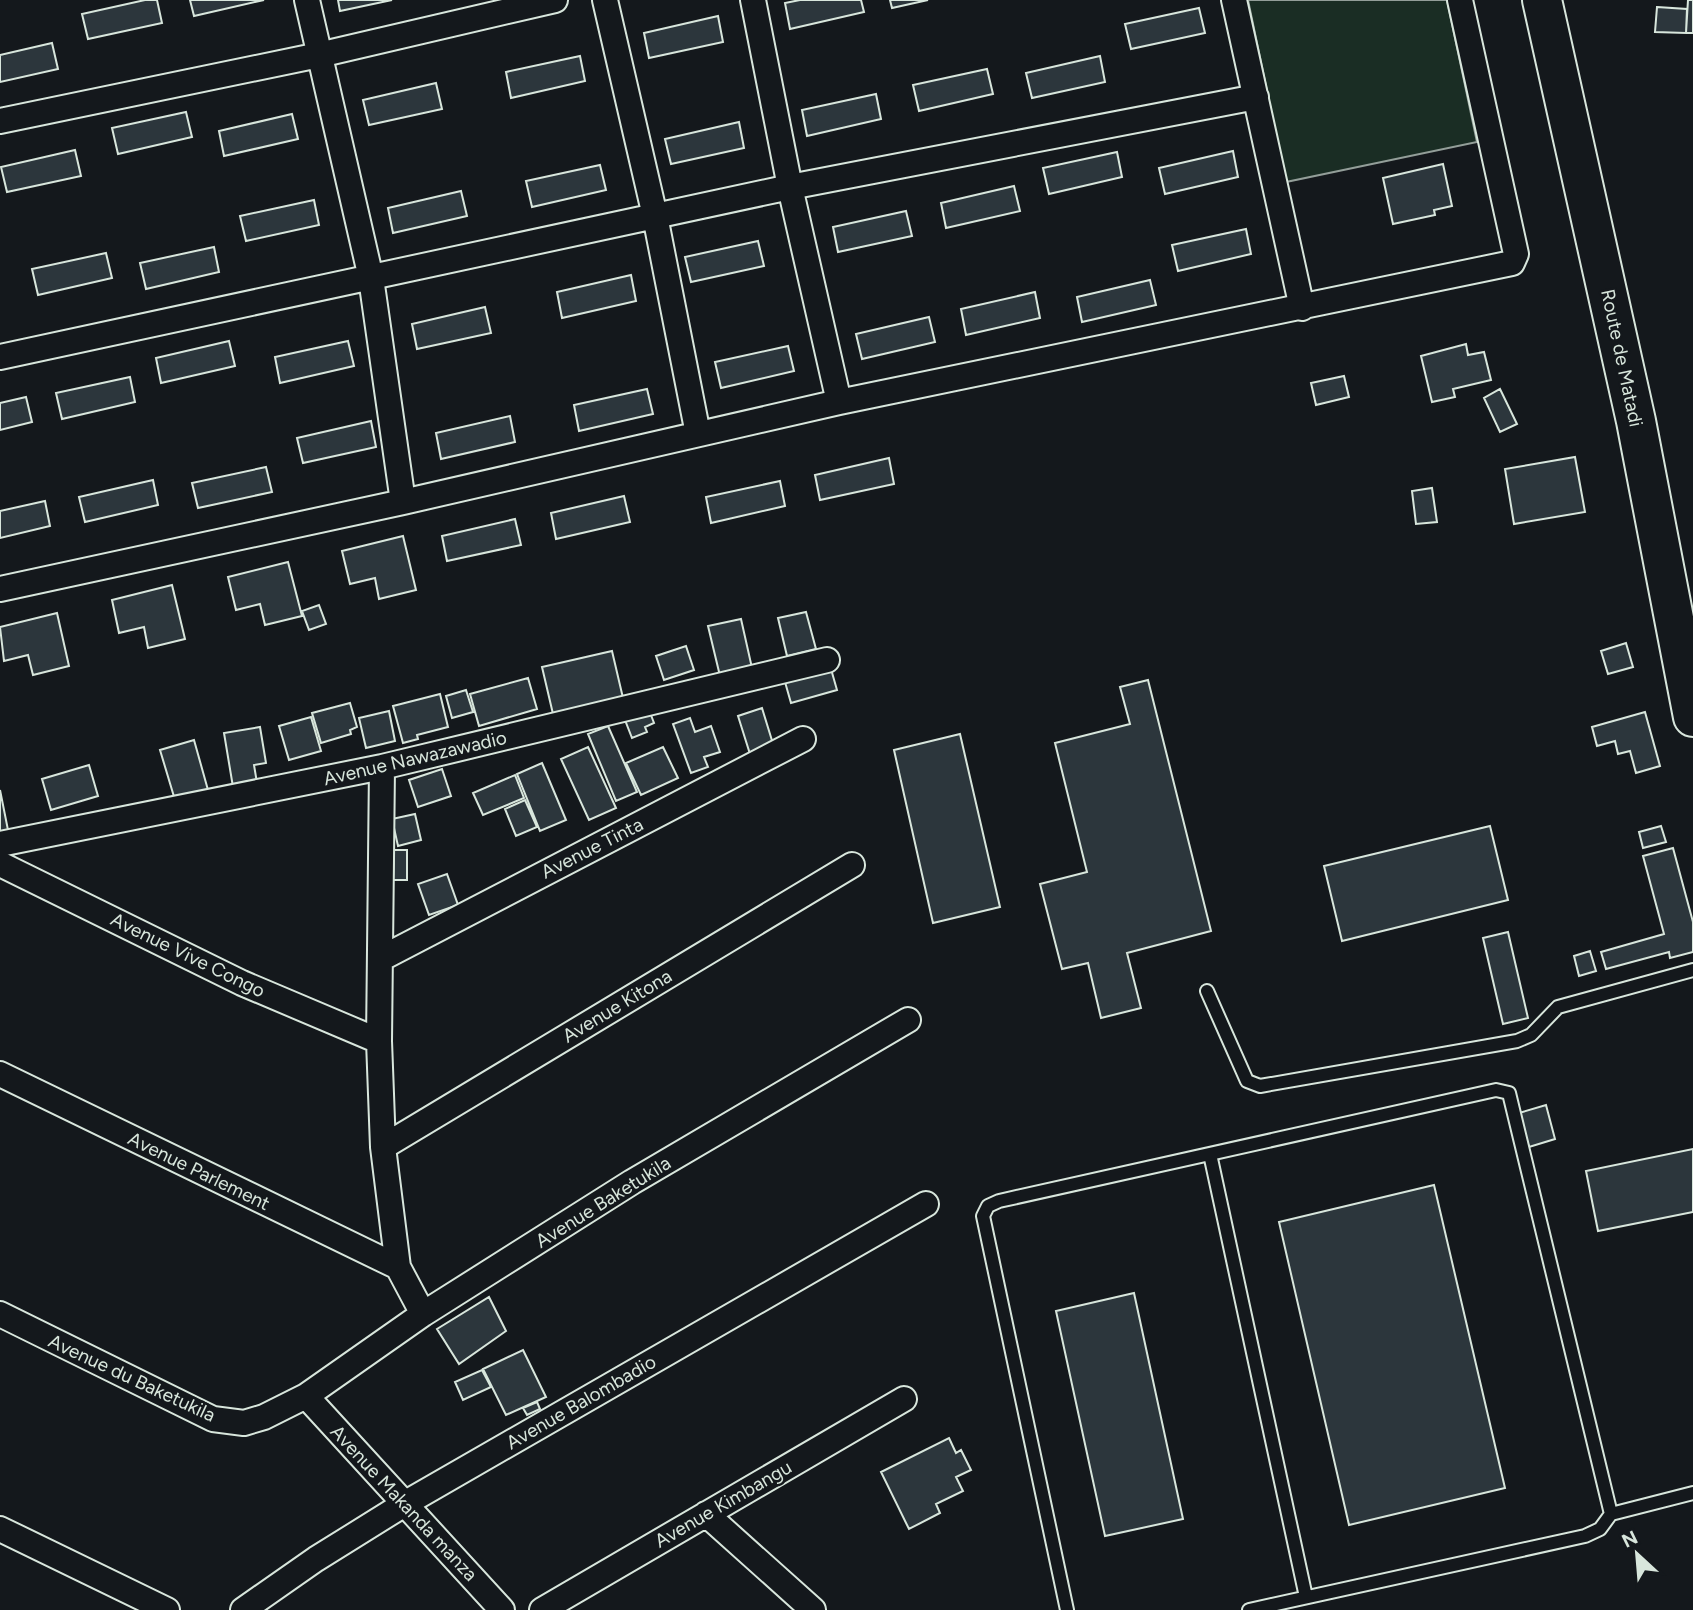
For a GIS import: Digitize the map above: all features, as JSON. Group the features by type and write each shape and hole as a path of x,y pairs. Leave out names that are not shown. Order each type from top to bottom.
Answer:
{"main road":[{"name":"Route de Matadi","path":"1542,0 1636,421 1693,717"}],"street":[{"path":"307,0 370,278 403,502"},
{"path":"0,121 319,55 555,0"},
{"path":"605,0 655,216 698,434"},
{"path":"752,0 790,187 839,402"},
{"path":"1234,0 1302,308"},
{"path":"0,589 403,502 839,402 1507,264 1516,258 1460,0"},
{"path":"0,357 790,187 1256,97"},
{"name":"Avenue Nawazawadio","path":"0,844 382,767 827,660"},
{"name":"Avenue Tinta","path":"382,958 803,739"},
{"path":"382,767 379,1041 383,1147 398,1267 423,1314"},
{"name":"Avenue Vive Congo","path":"0,864 242,983 379,1041"},
{"name":"Avenue Kitona","path":"383,1147 852,865"},
{"name":"Avenue Baketukila","path":"306,1396 423,1314 632,1182 908,1020"},
{"name":"Avenue Parlement","path":"0,1074 398,1267"},
{"name":"Avenue Balombadio","path":"243,1610 316,1559 406,1503 926,1204"},
{"name":"Avenue du Baketukila","path":"0,1314 213,1419 244,1423 306,1396"},
{"name":"Avenue Makanda manza","path":"306,1396 502,1610"},
{"name":"Avenue Kimbangu","path":"542,1610 904,1399"},
{"path":"706,1514 813,1610"},
{"path":"0,1529 167,1610"}],"lane":[{"path":"1207,990 1247,1081 1260,1086 1517,1041 1531,1035 1558,1007 1693,970"},
{"path":"1068,1610 982,1216 988,1206 999,1201 1496,1090 1509,1093 1611,1514"},
{"path":"1210,1154 1306,1597"},
{"path":"1249,1610 1585,1536 1600,1529 1611,1514 1693,1493"}],"green space":[{"path":"1248,0 1447,0 1477,142 1286,182"}],"building":[{"path":"145,0 157,0 162,23 88,39 82,14"},
{"path":"190,0 264,0 194,16"},
{"path":"338,0 392,0 340,11"},
{"path":"800,0 861,0 864,12 790,29 785,3"},
{"path":"890,0 928,0 892,8"},
{"path":"1688,0 1693,0 1693,33 1686,33"},
{"path":"1657,7 1687,9 1686,33 1655,32"},
{"path":"1199,8 1205,33 1131,49 1125,24"},
{"path":"718,16 723,42 649,58 644,33"},
{"path":"52,43 58,69 0,82 0,55"},
{"path":"580,56 585,81 511,98 506,72"},
{"path":"1100,56 1105,82 1032,98 1026,73"},
{"path":"987,69 993,94 919,111 913,85"},
{"path":"436,83 442,109 369,125 363,100"},
{"path":"876,94 881,119 807,136 802,110"},
{"path":"186,112 192,137 118,154 112,128"},
{"path":"292,114 298,139 224,156 219,131"},
{"path":"739,122 744,148 671,164 665,139"},
{"path":"75,150 81,176 7,192 1,167"},
{"path":"1233,151 1238,177 1165,194 1159,168"},
{"path":"1117,152 1122,177 1049,194 1043,168"},
{"path":"1443,164 1452,206 1434,210 1435,215 1393,224 1383,178"},
{"path":"600,165 606,190 532,207 526,181"},
{"path":"1014,186 1020,211 946,228 941,203"},
{"path":"461,191 467,216 393,233 388,208"},
{"path":"314,200 319,225 246,241 240,216"},
{"path":"906,211 912,236 838,252 833,227"},
{"path":"1246,229 1251,254 1178,271 1172,245"},
{"path":"758,241 764,266 691,282 685,257"},
{"path":"214,247 219,272 146,289 140,263"},
{"path":"106,253 112,278 38,295 32,269"},
{"path":"631,275 636,301 562,318 557,292"},
{"path":"1150,280 1156,305 1082,322 1077,297"},
{"path":"1035,292 1040,318 966,335 961,309"},
{"path":"485,307 491,333 417,349 412,324"},
{"path":"929,317 935,342 862,359 856,334"},
{"path":"229,341 235,366 161,383 156,358"},
{"path":"348,341 354,366 280,383 275,357"},
{"path":"1466,344 1468,355 1484,352 1491,380 1453,389 1455,397 1432,402 1421,356"},
{"path":"788,346 794,371 721,388 715,362"},
{"path":"1344,376 1349,397 1316,405 1311,383"},
{"path":"130,377 135,402 62,419 56,393"},
{"path":"647,389 653,414 579,431 574,405"},
{"path":"1500,389 1517,424 1500,432 1484,398"},
{"path":"26,397 32,422 0,430 0,403"},
{"path":"510,416 515,442 441,459 436,433"},
{"path":"371,421 376,447 303,463 297,438"},
{"path":"1575,457 1585,512 1514,524 1505,469"},
{"path":"889,458 894,484 820,500 815,475"},
{"path":"266,467 272,492 198,508 192,483"},
{"path":"153,480 158,505 85,522 79,497"},
{"path":"780,481 785,506 711,523 706,497"},
{"path":"1432,488 1437,522 1416,524 1412,491"},
{"path":"624,496 630,522 556,539 551,513"},
{"path":"45,501 50,526 0,538 0,511"},
{"path":"515,519 521,545 447,561 442,536"},
{"path":"403,536 416,590 379,599 375,578 350,584 342,551"},
{"path":"288,562 302,616 265,625 260,604 236,610 228,577"},
{"path":"172,585 185,639 148,648 144,627 119,633 112,600"},
{"path":"319,605 326,624 309,630 302,611"},
{"path":"806,612 816,649 787,656 778,618"},
{"path":"57,613 69,666 33,675 28,655 4,661 0,627"},
{"path":"741,619 752,668 720,676 708,626"},
{"path":"1626,643 1633,667 1608,674 1601,651"},
{"path":"686,646 694,670 664,680 656,656"},
{"path":"612,651 623,698 553,714 542,667"},
{"path":"831,669 837,690 791,703 785,682"},
{"path":"528,678 537,709 479,726 470,694"},
{"path":"1148,680 1211,931 1127,953 1141,1008 1101,1018 1088,963 1062,969 1040,884 1087,872 1055,743 1130,724 1120,687"},
{"path":"466,690 473,712 452,718 446,696"},
{"path":"440,694 448,727 417,735 418,739 403,743 393,706"},
{"path":"350,703 357,727 350,730 351,734 321,743 312,713"},
{"path":"762,708 774,747 750,754 738,716"},
{"path":"649,710 654,723 645,727 647,732 632,738 625,720"},
{"path":"389,711 395,741 366,748 359,718"},
{"path":"1645,712 1660,766 1636,773 1630,751 1618,754 1615,741 1597,746 1592,727"},
{"path":"311,717 321,751 289,760 279,726"},
{"path":"690,718 695,732 711,726 720,752 704,757 708,767 691,773 673,724"},
{"path":"608,726 637,792 616,801 588,734"},
{"path":"260,727 266,763 254,765 257,783 233,787 224,733"},
{"path":"960,734 1000,907 933,923 894,750"},
{"path":"194,740 208,790 175,800 160,750"},
{"path":"588,747 616,808 589,820 561,759"},
{"path":"663,747 678,778 641,795 626,763"},
{"path":"542,763 566,820 540,831 517,774"},
{"path":"89,765 98,796 51,810 42,779"},
{"path":"442,769 451,796 418,807 409,780"},
{"path":"515,775 524,798 483,815 473,793"},
{"path":"0,790 8,830 0,832"},
{"path":"525,800 537,827 516,836 505,809"},
{"path":"415,814 421,840 398,846 392,819"},
{"path":"1490,826 1508,900 1342,941 1324,866"},
{"path":"1661,826 1666,842 1643,848 1639,832"},
{"path":"1673,848 1693,922 1693,952 1670,958 1669,952 1606,969 1601,952 1664,934 1643,856"},
{"path":"394,850 407,850 407,880 393,880"},
{"path":"447,874 458,905 429,915 418,884"},
{"path":"1508,932 1528,1018 1503,1024 1483,938"},
{"path":"1590,951 1596,971 1579,976 1574,956"},
{"path":"1546,1105 1555,1139 1529,1147 1519,1113"},
{"path":"1693,1149 1693,1212 1598,1231 1586,1171"},
{"path":"1434,1185 1505,1488 1349,1525 1279,1222"},
{"path":"1134,1293 1183,1519 1105,1536 1056,1311"},
{"path":"489,1297 506,1331 459,1364 437,1329"},
{"path":"523,1350 546,1397 506,1415 483,1369"},
{"path":"482,1370 491,1387 463,1400 455,1382"},
{"path":"537,1402 540,1409 527,1415 523,1408"},
{"path":"949,1438 956,1453 961,1450 971,1470 956,1477 963,1491 936,1504 940,1513 909,1529 881,1472"}]}
